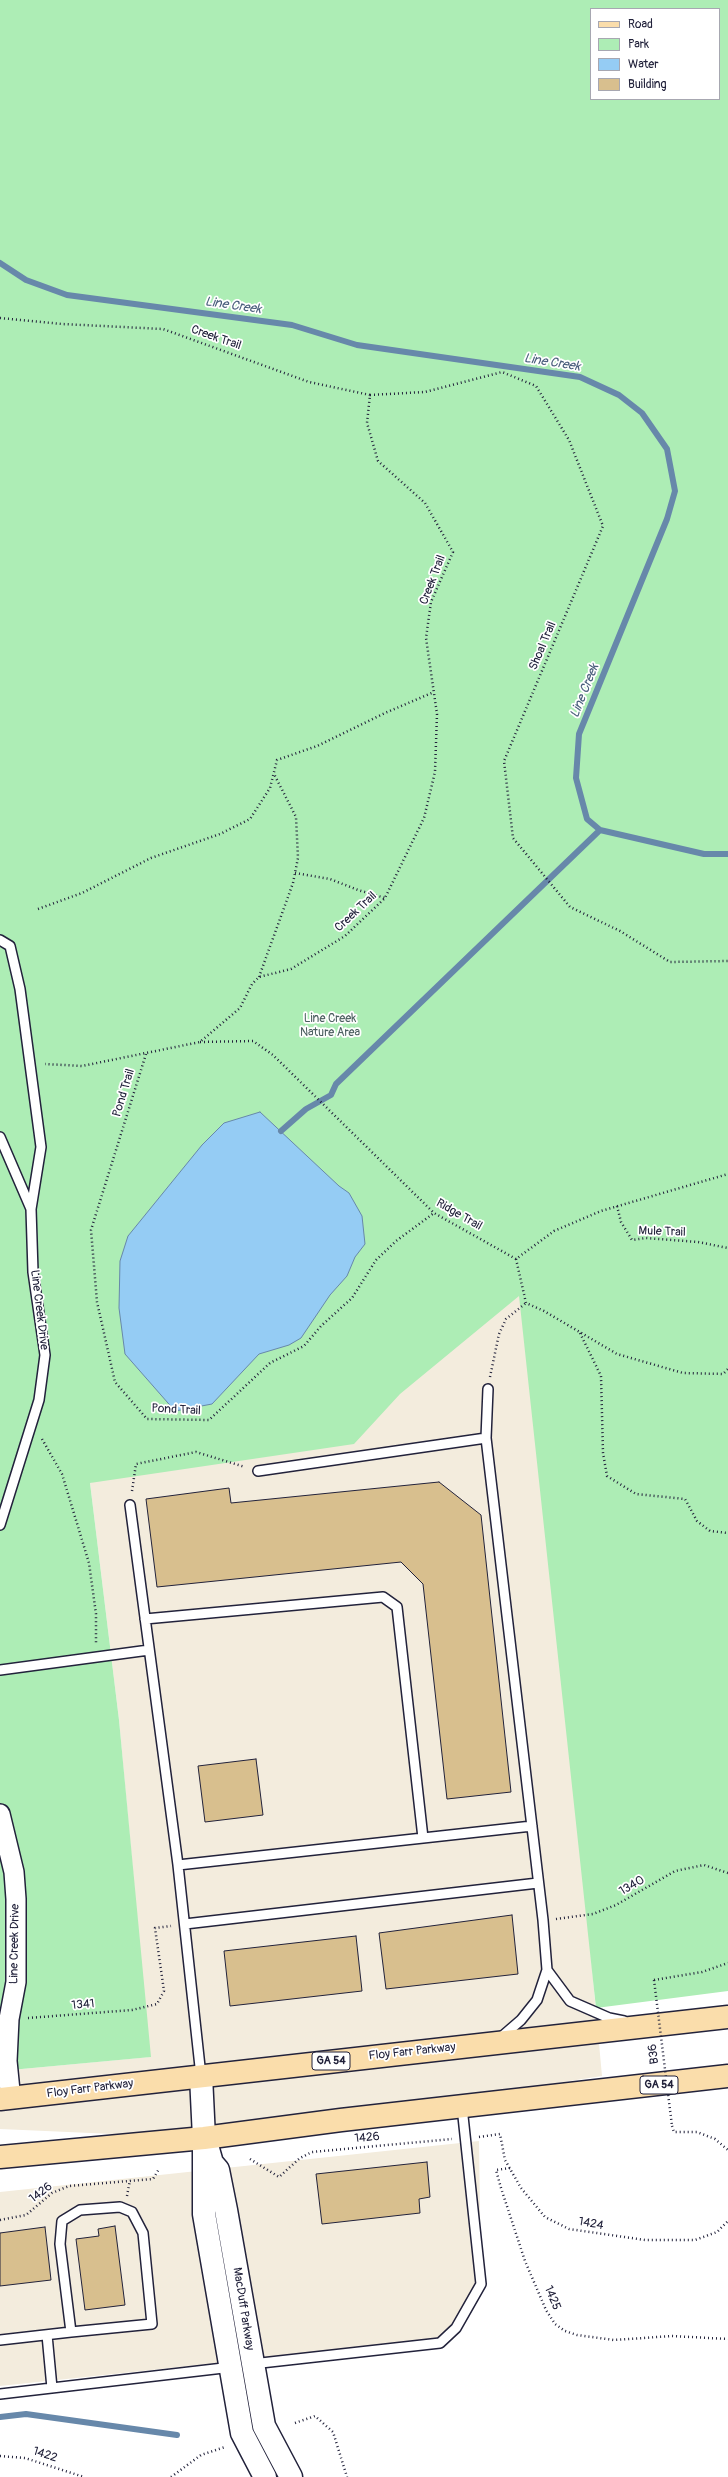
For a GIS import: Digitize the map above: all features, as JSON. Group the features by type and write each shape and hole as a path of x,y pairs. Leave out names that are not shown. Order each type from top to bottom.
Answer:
{"main road":[{"name":"Floy Farr Parkway","path":"4,2099 494,2042 728,2017"},
{"name":"GA 54","path":"0,2158 204,2138 341,2120 462,2108 728,2076"}],"street":[{"name":"Line Creek Drive","path":"0,1814 14,1872 16,1899 16,1982 9,2019 7,2061 10,2091 4,2099"},
{"name":"MacDuff Parkway","path":"201,2076 204,2138 204,2214 229,2368 242,2434 265,2477"},
{"name":"MacDuff Parkway","path":"204,2138 212,2163 218,2170 221,2183 264,2426 291,2477"}],"lane":[{"name":"Line Creek Drive","path":"0,940 10,946 15,962 31,1061 41,1147 31,1209 33,1272 45,1355 39,1400 0,1525"},
{"name":"Line Creek Drive","path":"0,1138 31,1209"},
{"path":"488,1389 486,1438 543,1920 547,1970 537,2000 521,2020 494,2042"},
{"path":"258,1471 486,1438"},
{"path":"130,1505 178,1865 201,2076"},
{"path":"145,1619 383,1597 397,1607 423,1838"},
{"path":"0,1670 149,1650"},
{"path":"178,1865 532,1826"},
{"path":"185,1924 538,1883"},
{"path":"547,1970 570,2001 609,2018 649,2026"},
{"path":"0,2394 440,2343 456,2328 481,2284 467,2138 462,2108"},
{"path":"0,2340 152,2324 143,2233 132,2212 120,2207 80,2210 62,2221 60,2244 71,2332"},
{"path":"47,2335 52,2388"}],"path":[{"name":"Creek Trail","path":"0,318 62,324 163,329 309,382 370,395 367,423 378,461 425,504 453,552 431,602 426,638 437,714 435,772 424,818 385,898 345,936 291,969 259,977"},
{"name":"Shoal Trail","path":"370,395 425,392 502,372 536,386 569,440 603,526 504,761 513,838 570,907 620,931 670,962 728,961"},
{"path":"38,909 82,893 151,858 220,834 250,819 270,788 277,760 317,746 385,713 434,692"},
{"path":"31,1061 50,1066 82,1066 200,1042 240,1008 252,984 259,977 295,872 298,858 296,817 274,773"},
{"path":"295,872 330,879 358,890 385,898"},
{"name":"Ridge Trail","path":"200,1042 253,1041 273,1055 434,1214 516,1259"},
{"name":"Pond Trail","path":"146,1054 91,1230 97,1302 115,1382 147,1419 209,1420 270,1363 304,1346 321,1326 352,1298 376,1260 396,1241 434,1214"},
{"path":"526,1303 516,1259 554,1231 617,1206 728,1174"},
{"name":"Mule Trail","path":"617,1206 621,1222 632,1240 646,1238 698,1242 728,1248"},
{"path":"526,1303 544,1311 617,1354 683,1373 723,1374 728,1369"},
{"path":"488,1389 499,1334 506,1319 526,1303"},
{"path":"580,1333 601,1376 603,1453 607,1476 636,1494 685,1499 697,1521 710,1531 728,1533"},
{"path":"32,1422 62,1474 89,1563 96,1614 96,1657"},
{"path":"130,1505 136,1464 196,1452 258,1471"},
{"name":"1340","path":"543,1920 593,1914 616,1905 675,1871 704,1865 728,1873"},
{"name":"1341","path":"9,2019 132,2010 158,2004 164,1991 155,1928 185,1924"},
{"name":"B36","path":"728,1963 702,1972 654,1980 672,2126 674,2132 697,2132 715,2139 728,2150"},
{"name":"1426","path":"250,2159 279,2178 300,2158 312,2152 500,2134"},
{"name":"1424","path":"500,2134 505,2160 521,2188 545,2216 568,2229 645,2240 695,2240 717,2232 728,2221"},
{"name":"1425","path":"510,2168 496,2170 501,2188 525,2261 546,2310 555,2324 565,2331 577,2335 614,2340 672,2336 728,2339"},
{"name":"1426","path":"0,2220 26,2215 52,2193 68,2186 153,2179 159,2169"},
{"path":"295,2423 315,2416 333,2432 347,2477"},
{"path":"171,2477 201,2454 225,2447"},
{"name":"1422","path":"0,2456 25,2458 84,2477"}],"shaded area":[{"path":"529,1282 602,2076 204,2138 0,2129 0,2071 150,2057 119,1720 90,1483"},
{"path":"479,2141 481,2284 440,2343 247,2360 0,2386 0,2192"}],"green space":[{"name":"Line Creek Nature Area","path":"0,0 728,0 728,1991 596,2008 519,1296 400,1394 354,1444 90,1483 119,1720 151,2057 0,2071"}],"water":[{"path":"260,1112 339,1186 349,1193 362,1216 365,1244 355,1257 347,1276 330,1295 301,1338 289,1345 259,1354 212,1404 175,1411 125,1354 119,1308 120,1261 128,1236 202,1145 224,1123"}],"building":[{"path":"439,1482 481,1515 511,1792 447,1799 423,1584 401,1562 157,1587 146,1499 229,1488 231,1503"},
{"path":"256,1759 263,1815 205,1822 198,1766"},
{"path":"512,1915 518,1974 386,1989 379,1933"},
{"path":"356,1936 362,1991 230,2006 224,1951"},
{"path":"427,2162 430,2197 419,2199 420,2213 322,2224 316,2174"},
{"path":"115,2226 125,2305 85,2310 76,2239 99,2236 98,2229"},
{"path":"45,2227 51,2280 0,2286 0,2233"}],"waterway":[{"name":"Line Creek","path":"0,263 26,280 67,295 292,325 357,345 580,377 619,395 642,413 667,449 675,491 667,519 579,734 576,778 587,819 600,830 704,854 728,854"},
{"path":"281,1131 306,1109 331,1095 336,1084 600,830"},
{"path":"0,2417 26,2414 177,2435"}]}
